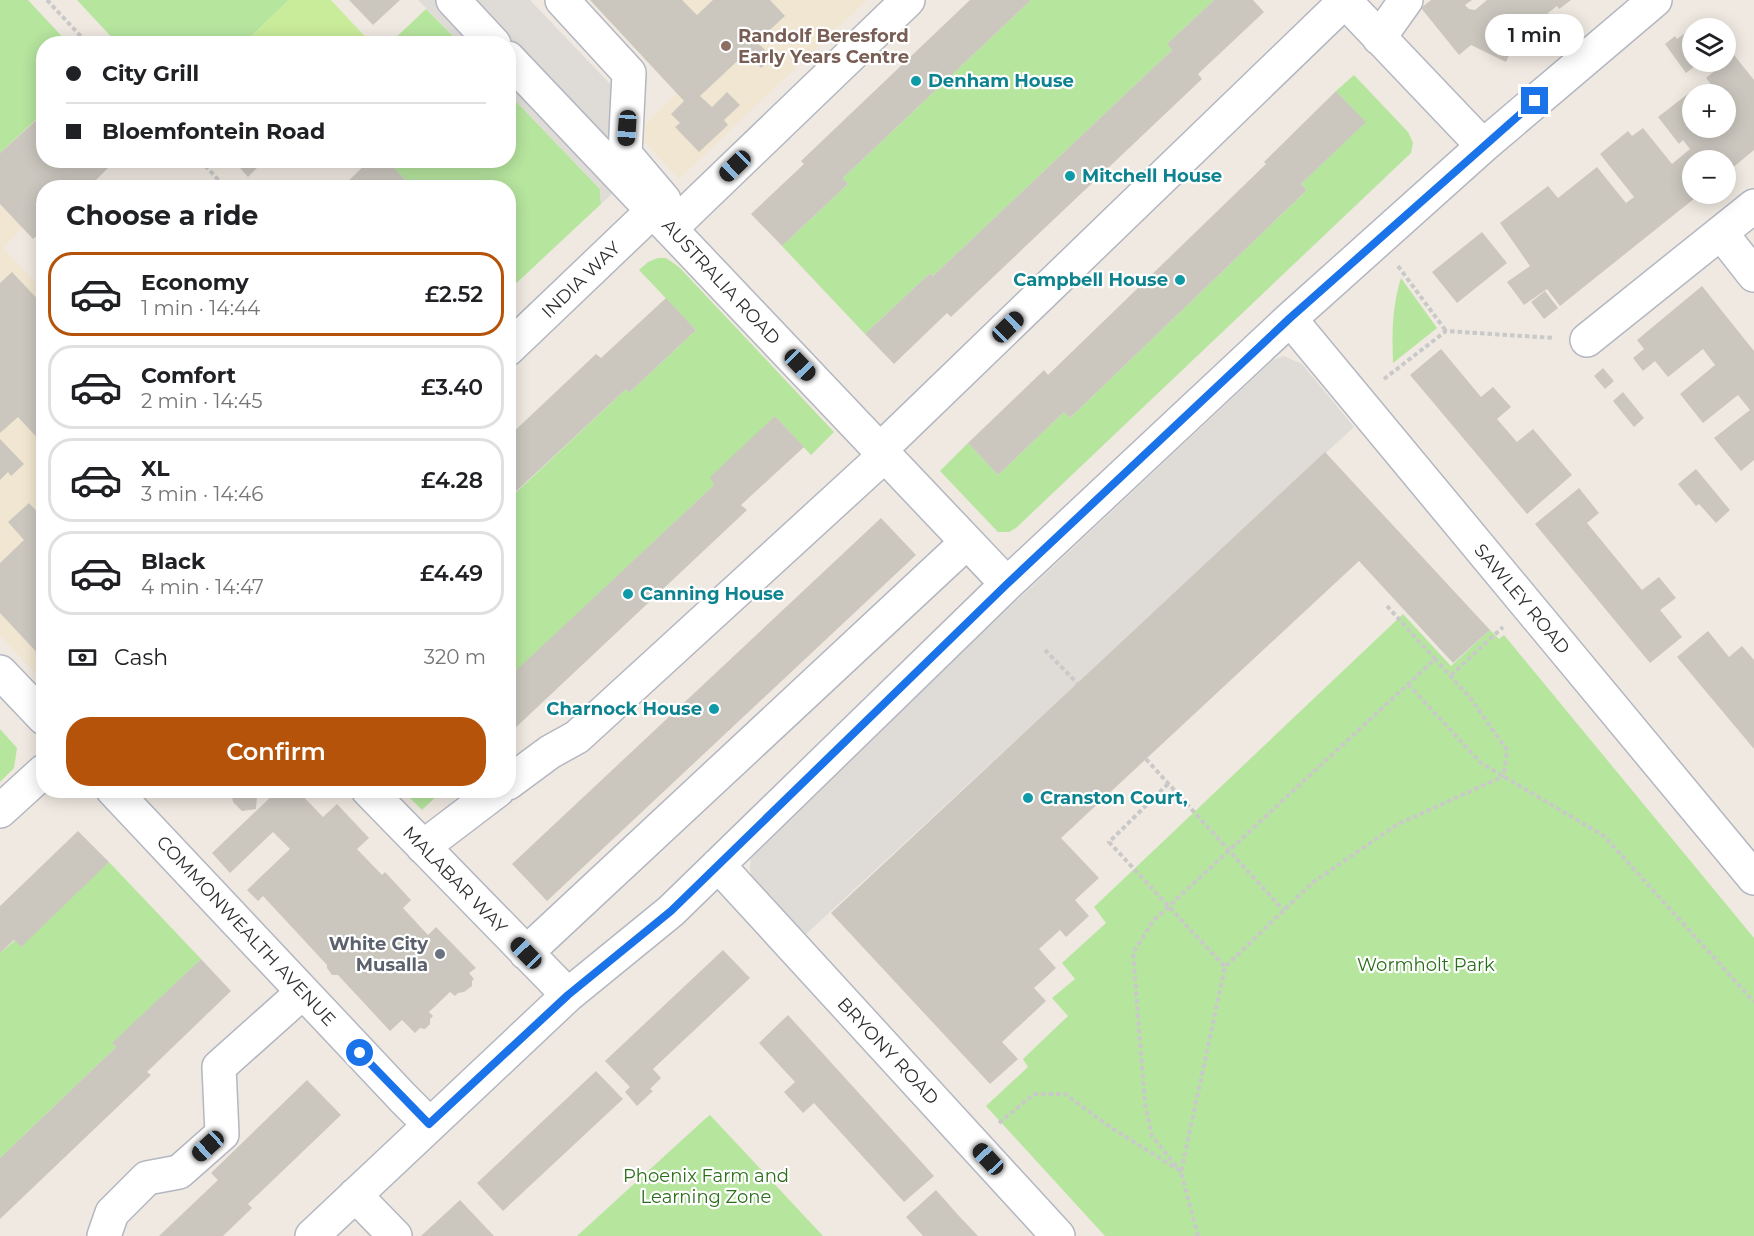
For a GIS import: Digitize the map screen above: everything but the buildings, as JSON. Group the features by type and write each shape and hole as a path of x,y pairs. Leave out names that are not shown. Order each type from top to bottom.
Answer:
{"street":[{"path":"453,0 487,36"},
{"path":"562,0 629,73 625,154 664,200 662,220"},
{"name":"INDIA WAY","path":"516,342 662,220 908,0"},
{"path":"516,777 550,752 577,737 882,453 1344,0 1483,146"},
{"path":"1380,38 1406,0"},
{"path":"312,1236 568,995 671,911 1007,584 1290,318 1483,146 1656,0"},
{"name":"AUSTRALIA ROAD","path":"516,66 1007,584"},
{"path":"1587,340 1754,206"},
{"path":"1721,233 1754,275"},
{"name":"SAWLEY ROAD","path":"1290,318 1754,878"},
{"path":"526,953 967,542"},
{"path":"0,672 36,710"},
{"path":"0,811 36,778"},
{"name":"COMMONWEALTH AVENUE","path":"121,798 429,1124"},
{"name":"MALABAR WAY","path":"376,798 568,995"},
{"path":"423,846 487,798"},
{"name":"BRYONY ROAD","path":"718,865 1047,1232"},
{"path":"104,1236 112,1213 147,1178 179,1172 222,1134 219,1068 303,992"},
{"path":"356,1195 395,1236"}],"path":[{"path":"47,0 81,36"},
{"path":"207,168 219,180"},
{"path":"1397,266 1446,331"},
{"path":"1378,383 1446,331 1587,340"},
{"path":"1387,606 1451,675 1507,750 1504,776"},
{"path":"1451,675 1503,626"},
{"path":"1046,650 1077,683"},
{"path":"1198,1236 1181,1172 1152,1136 1145,1104 1133,953 1153,921 1435,659"},
{"path":"1408,684 1481,762 1604,836 1754,1002"},
{"path":"1146,759 1284,911"},
{"path":"1181,1172 1226,967 1312,883 1398,824 1504,776"},
{"path":"1168,783 1109,842 1226,967"},
{"path":"994,1128 1034,1094 1065,1094 1110,1127 1181,1172"}],"shaded area":[{"path":"418,0 530,0 613,87 618,123 651,158 601,204 600,189 516,101 516,36 453,36"},
{"name":"Randolf Beresford Early Years Centre","path":"590,0 867,0 679,179 636,133 677,93"},
{"path":"0,204 23,227 3,248 36,283 36,674 0,636"},
{"path":"1284,356 1302,364 1354,427 804,936 751,876 751,855 761,841 1273,360"}],"green space":[{"path":"0,0 28,0 61,36 36,36 36,120 0,153"},
{"path":"77,0 289,0 251,36 111,36"},
{"path":"289,0 331,0 364,36 251,36"},
{"path":"1031,0 1214,0 1167,44 1172,50 933,276 930,273 865,334 782,246 848,184 843,178"},
{"path":"426,9 453,36 397,36"},
{"path":"1354,75 1408,132 1413,143 1411,153 1016,528 1009,532 998,532 940,471 968,443 998,475 1064,412 1070,418 1307,190 1301,184 1365,122 1336,91"},
{"path":"516,101 600,189 601,204 516,283 516,180 406,180 394,168 516,168"},
{"path":"666,258 679,267 834,432 811,455 775,416 714,485 516,671 516,492 626,389 629,393 696,330 639,270 648,262"},
{"path":"1401,278 1437,328 1393,363 1393,320"},
{"name":"Wormholt Park","path":"1403,614 1451,666 1490,630 1499,639 1504,635 1754,938 1754,1236 1105,1236 986,1106 1028,1067 1023,1059 1068,1016 1052,998 1075,979 1062,963 1106,923 1094,907"},
{"path":"0,729 17,748 14,768 0,782"},
{"path":"410,798 435,798 422,810"},
{"path":"109,862 201,959 113,1043 116,1047 0,1158 0,953"},
{"name":"Phoenix Farm and Learning Zone","path":"710,1115 823,1236 577,1236 705,1119"}],"place":[{"name":"Randolf Beresford Early Years Centre","path":"726,46"},
{"name":"Denham House","path":"916,81"},
{"name":"Mitchell House","path":"1070,176"},
{"name":"Campbell House","path":"1180,280"},
{"name":"Canning House","path":"628,594"},
{"name":"Charnock House","path":"714,709"},
{"name":"Cranston Court,","path":"1028,798"},
{"name":"White City Musalla","path":"440,954"}],"route":[{"path":"360,1053 429,1124 568,995 671,911 1007,584 1290,318 1535,101"}]}
